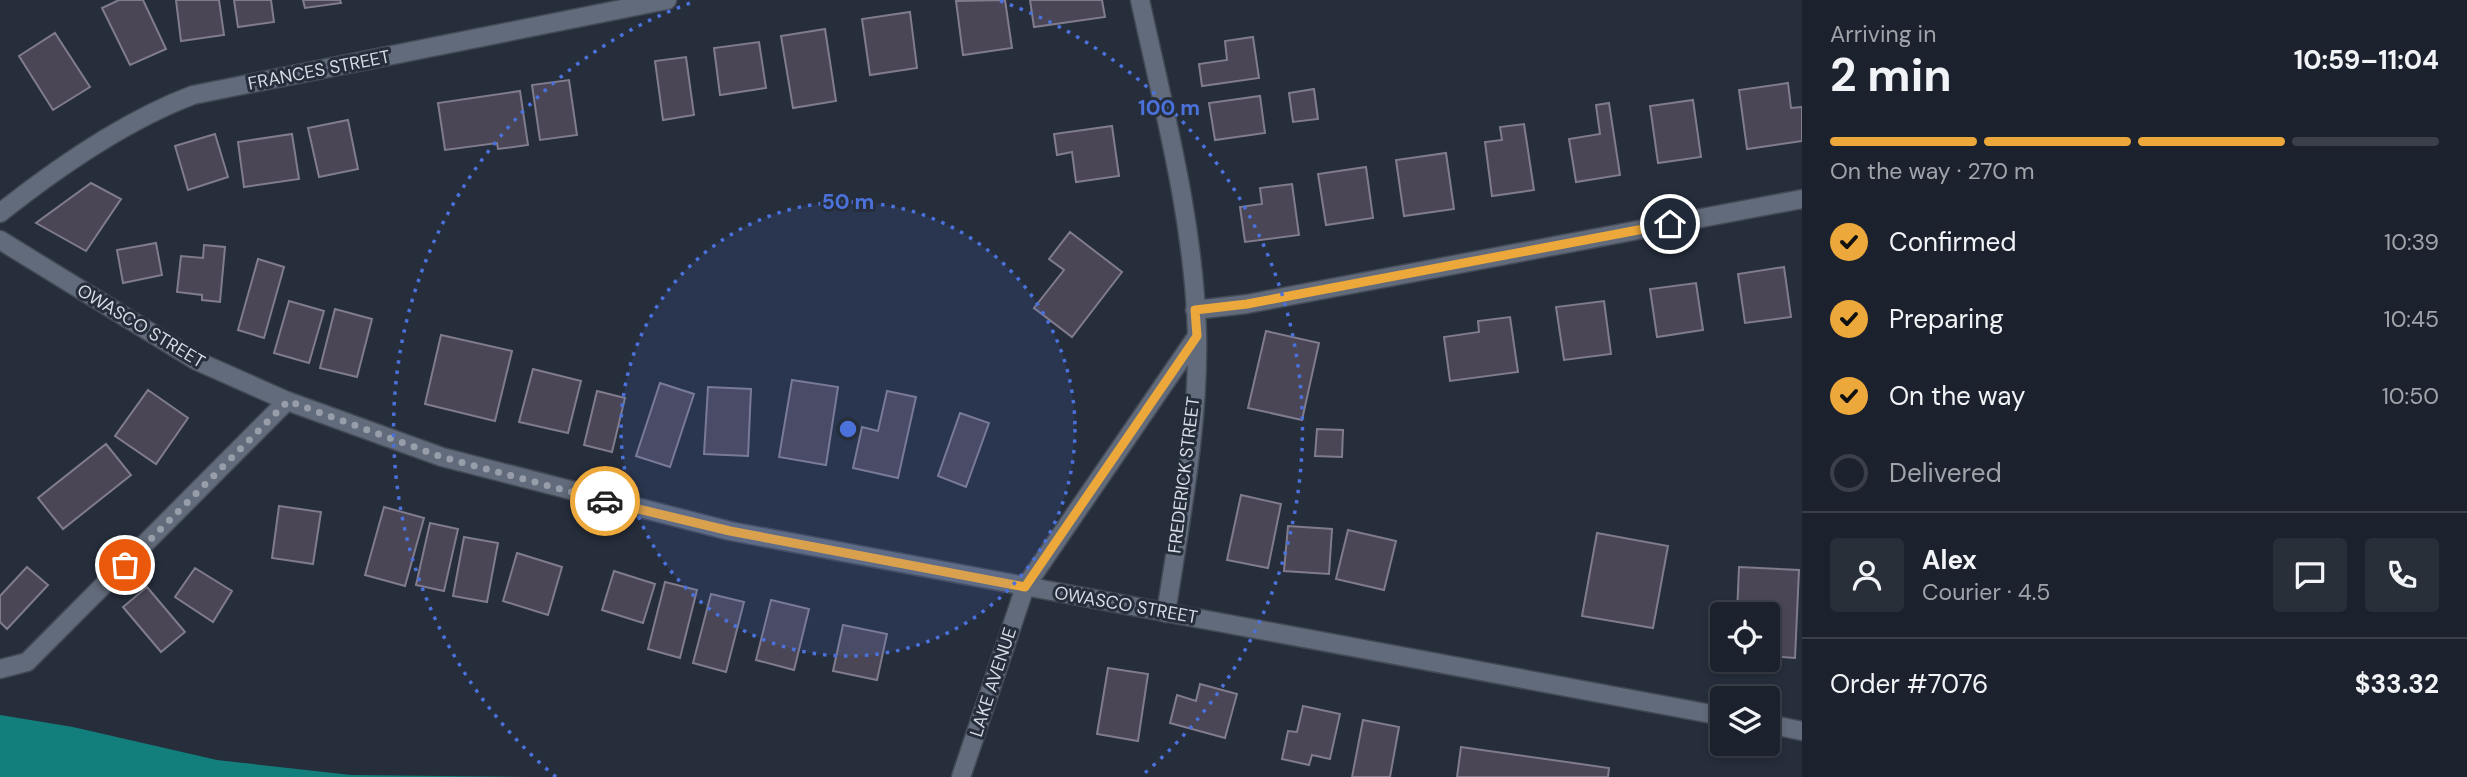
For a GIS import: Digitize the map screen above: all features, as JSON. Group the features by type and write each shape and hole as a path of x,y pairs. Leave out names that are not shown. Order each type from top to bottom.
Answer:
{"street":[{"name":"FRANCES STREET","path":"0,213 156,108 193,95 667,0"},
{"name":"FREDERICK STREET","path":"1140,0 1189,228 1197,336 1189,460 1166,613"},
{"path":"1195,310 1261,302 1802,199"},
{"name":"OWASCO STREET","path":"0,240 197,361 288,401 442,457 730,531 1710,714"},
{"name":"FREDERICK STREET","path":"1025,587 1197,336"},
{"path":"0,669 27,662 288,401"},
{"name":"LAKE AVENUE","path":"961,777 1025,587"},
{"path":"1780,726 1802,731"}],"shaded area":[{"path":"0,715 73,727 217,760 351,775 527,777 0,777"}],"building":[{"path":"119,0 143,0 166,49 130,65 102,8"},
{"path":"176,0 219,0 224,35 181,41"},
{"path":"234,0 271,0 274,22 238,27"},
{"path":"303,0 340,0 341,3 305,8"},
{"path":"1005,0 1012,48 963,55 956,1"},
{"path":"1030,0 1102,0 1105,17 1034,27"},
{"path":"910,12 917,68 870,75 862,19"},
{"path":"825,29 836,101 793,108 781,36"},
{"path":"55,33 90,87 53,110 19,56"},
{"path":"1253,37 1259,78 1202,86 1199,64 1227,60 1225,41"},
{"path":"759,42 766,88 720,95 714,48"},
{"path":"686,57 694,115 663,120 655,61"},
{"path":"569,80 577,135 540,140 532,85"},
{"path":"1788,83 1791,108 1802,107 1802,141 1747,149 1739,90"},
{"path":"1314,89 1318,119 1293,122 1289,93"},
{"path":"520,91 528,145 498,149 497,143 445,150 438,103"},
{"path":"1260,96 1265,133 1215,140 1209,103"},
{"path":"1693,100 1701,157 1658,163 1650,106"},
{"path":"1609,103 1620,175 1576,182 1569,139 1600,134 1596,105"},
{"path":"348,120 358,169 319,177 308,128"},
{"path":"1524,124 1534,190 1492,196 1485,142 1502,140 1500,127"},
{"path":"1112,126 1119,176 1076,182 1072,152 1057,155 1054,134"},
{"path":"215,134 228,177 188,190 175,146"},
{"path":"292,134 299,179 244,187 238,142"},
{"path":"1446,153 1454,209 1404,216 1396,160"},
{"path":"1366,167 1373,218 1326,225 1318,174"},
{"path":"91,183 121,199 86,251 36,223"},
{"path":"1292,184 1299,235 1245,242 1240,207 1262,204 1260,188"},
{"path":"1070,232 1122,272 1072,337 1034,308 1064,270 1049,259"},
{"path":"156,243 162,275 123,283 117,250"},
{"path":"204,245 225,247 220,302 202,300 202,295 177,292 181,256 203,258"},
{"path":"258,259 284,267 264,338 238,330"},
{"path":"1784,267 1791,317 1745,323 1738,274"},
{"path":"1696,283 1703,330 1657,337 1650,289"},
{"path":"289,301 324,311 309,363 274,353"},
{"path":"1604,301 1611,354 1564,360 1556,307"},
{"path":"335,309 372,319 357,377 320,368"},
{"path":"1510,317 1518,372 1450,381 1444,337 1479,332 1478,321"},
{"path":"1266,331 1319,343 1302,420 1248,408"},
{"path":"441,335 512,351 495,421 425,404"},
{"path":"533,369 581,381 568,433 519,422"},
{"path":"792,380 838,387 826,465 779,457"},
{"path":"660,383 694,394 670,467 636,456"},
{"path":"708,387 751,389 748,456 704,454"},
{"path":"148,390 188,418 156,464 115,436"},
{"path":"597,391 625,398 612,452 584,445"},
{"path":"887,391 916,397 898,478 853,468 862,427 878,431"},
{"path":"960,413 989,423 966,487 938,476"},
{"path":"1317,429 1343,430 1342,457 1315,456"},
{"path":"106,444 131,475 63,529 38,498"},
{"path":"1241,495 1281,504 1268,568 1227,560"},
{"path":"279,506 321,512 313,564 272,558"},
{"path":"384,507 424,518 405,586 365,575"},
{"path":"430,523 458,529 444,591 416,585"},
{"path":"1288,526 1332,529 1329,574 1284,571"},
{"path":"1348,530 1396,541 1384,590 1336,579"},
{"path":"1597,533 1668,546 1653,628 1582,616"},
{"path":"464,537 498,543 487,602 453,596"},
{"path":"517,553 562,567 548,615 503,601"},
{"path":"27,567 48,585 7,629 0,622 0,596"},
{"path":"1739,567 1799,570 1795,658 1780,657 1780,602 1738,602"},
{"path":"195,568 232,591 213,622 175,597"},
{"path":"614,571 655,584 643,623 602,610"},
{"path":"665,582 697,590 680,658 648,649"},
{"path":"147,587 185,632 161,652 123,607"},
{"path":"711,594 744,602 726,672 693,663"},
{"path":"771,600 809,609 794,670 756,660"},
{"path":"843,625 887,634 877,680 833,671"},
{"path":"1108,668 1148,674 1138,741 1097,734"},
{"path":"1200,684 1237,694 1225,738 1170,723 1177,695 1196,701"},
{"path":"1303,706 1340,714 1330,759 1312,755 1309,765 1282,759 1288,731 1297,732"},
{"path":"1363,720 1399,727 1390,777 1352,777"},
{"path":"1461,747 1609,768 1608,777 1457,777"}],"way so far":[{"path":"125,565 288,401 442,457 605,501"}],"route":[{"path":"605,501 730,531 1025,587 1197,336 1195,310 1247,304 1670,224"}]}
